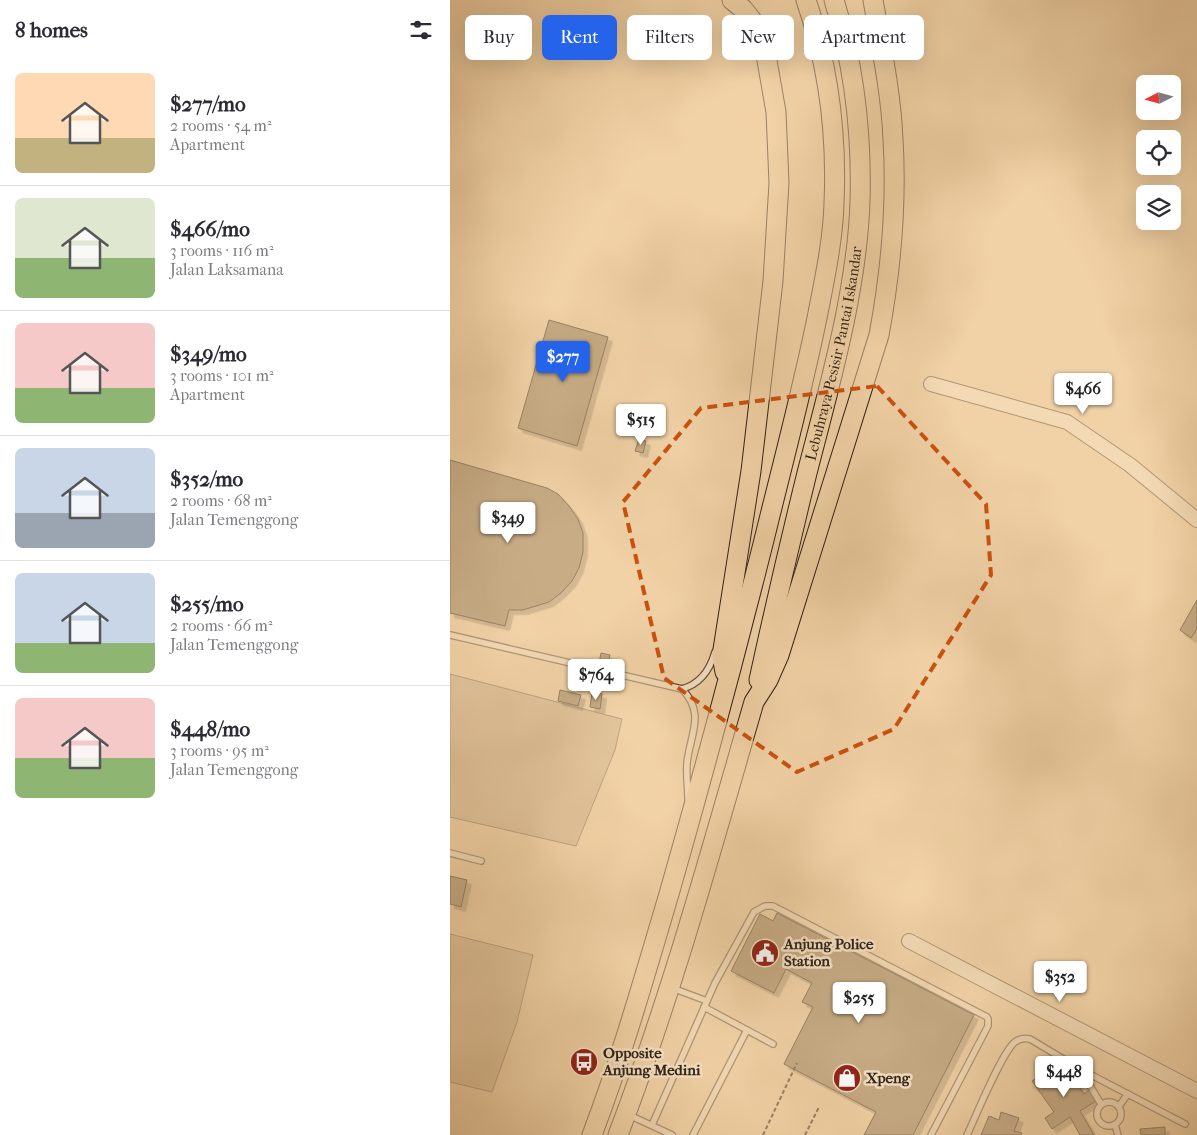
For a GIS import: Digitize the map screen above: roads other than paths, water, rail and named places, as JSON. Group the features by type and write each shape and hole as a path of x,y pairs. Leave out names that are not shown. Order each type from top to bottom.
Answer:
{"highway":[{"path":"728,685 722,656 753,452 774,272 779,183 776,112 765,50 755,25 743,9 732,0"},
{"name":"Lebuhraya Pesisir Pantai Iskandar","path":"592,1135 644,980 728,685 810,356 830,243 834,204 834,163 832,126 820,48 806,0"},
{"name":"Lebuhraya Pesisir Pantai Iskandar","path":"754,702 784,568 836,356 853,268 860,203 860,167 855,88 847,45 834,0"},
{"path":"618,1135 670,987 754,702 768,680 779,655 879,335 893,237 893,138 883,55 873,0"}],"street":[{"path":"931,384 1067,422 1130,465 1197,520"},
{"path":"909,941 1197,1090"}],"lane":[{"path":"450,635 682,689 698,682 708,668 720,633 727,624"},
{"path":"682,689 690,697 695,714 695,725 687,764 689,823"},
{"path":"450,853 481,861"},
{"path":"652,1125 715,983 754,912 765,906 773,906 984,1014 988,1019 988,1026 931,1135"},
{"path":"670,987 707,1001"},
{"path":"704,1008 773,1044"},
{"path":"693,1135 747,1030"},
{"path":"967,1135 1004,1058 1013,1044 1018,1040 1030,1039 1080,1069 1184,1124"},
{"path":"1080,1069 1101,1104"},
{"path":"1119,1106 1128,1094"},
{"path":"1112,1102 1119,1106 1121,1118 1116,1125 1108,1127 1100,1123 1097,1112 1101,1104 1112,1102"},
{"path":"626,1114 672,1135"},
{"path":"1116,1125 1118,1135"}],"place":[{"name":"Anjung Police Station","path":"765,953"},
{"name":"Opposite Anjung Medini","path":"584,1062"},
{"name":"Xpeng","path":"847,1078"}]}
